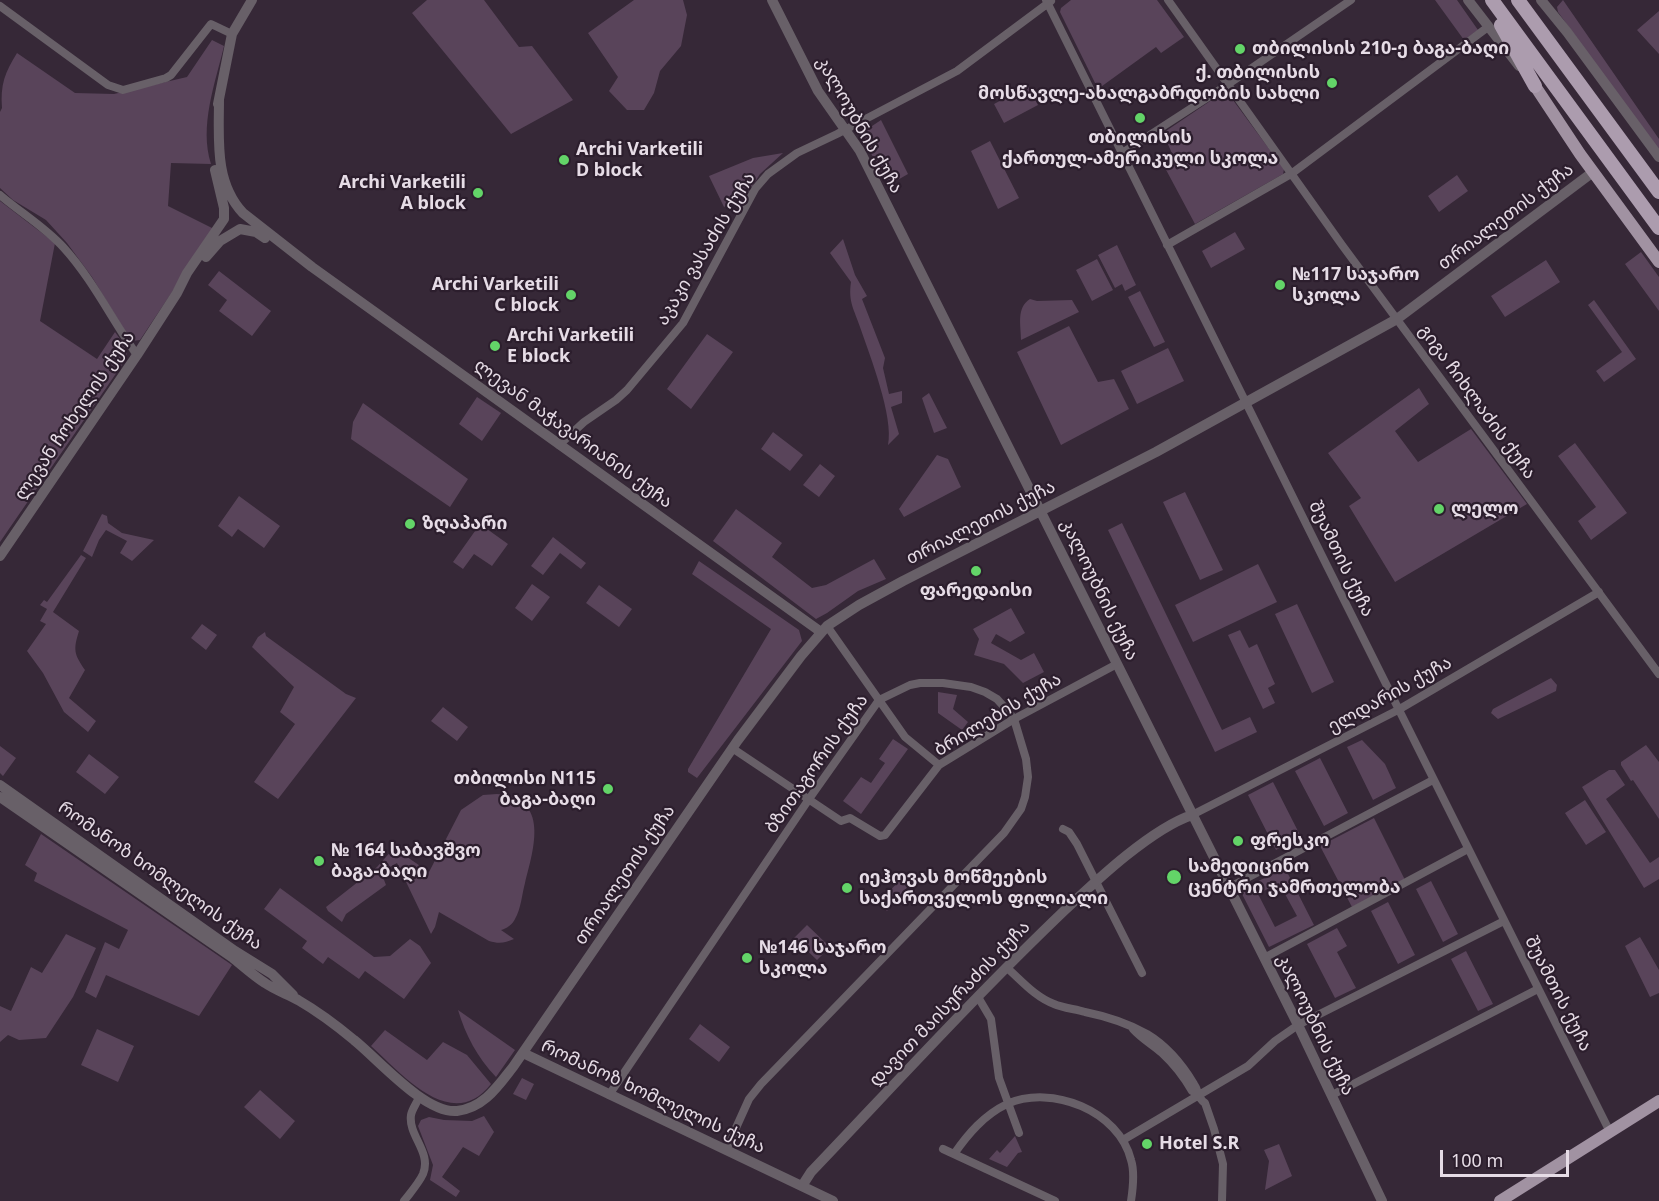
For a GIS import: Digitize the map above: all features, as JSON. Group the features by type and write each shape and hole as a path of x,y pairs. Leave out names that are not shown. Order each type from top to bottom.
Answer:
{"highway":[{"path":"1487,0 1535,86"},
{"path":"1492,0 1659,228"},
{"path":"1518,0 1659,192"},
{"path":"1528,0 1545,37"}],"main road":[{"path":"1535,86 1593,172 1659,262"},
{"path":"1500,1201 1659,1101"}],"street":[{"path":"224,217 230,210 242,212 245,220 239,230 228,228 224,217 216,182 212,135 232,34 252,0"},
{"name":"კალოუბნის ქუჩა","path":"772,0 818,92 860,151 1298,1025 1382,1201"},
{"name":"გიგა ჩიხლაძის ქუჩა","path":"1168,0 1291,174 1659,674"},
{"path":"1122,153 1351,0"},
{"path":"1468,0 1535,86"},
{"path":"1541,0 1659,157"},
{"name":"აკაკი ვასაძის ქუჩა","path":"559,445 584,422 616,400 683,323 755,189 768,174 797,153 957,71 1048,1"},
{"name":"შუამთის ქუჩა","path":"1048,1 1398,710 1610,1132"},
{"path":"0,6 108,85 123,90 171,75 211,24 232,34"},
{"path":"1167,245 1291,174 1488,27"},
{"name":"ლევან მაჭავარიანის ქუჩა","path":"219,99 220,155 224,181 227,191 242,212 306,263 559,445 824,629 905,737 939,765"},
{"name":"თრიალეთის ქუჩა","path":"523,1053 732,748 824,629 859,605 894,586 1042,512 1247,403 1397,319 1593,172"},
{"path":"0,195 35,220 65,249 137,355"},
{"name":"ლევან ჩოხელის ქუჩა","path":"177,293 187,273 224,217"},
{"name":"ლევან მაჭავარიანის ქუჩა","path":"239,230 256,232 306,263"},
{"name":"ლევან ჩოხელის ქუჩა","path":"0,556 177,293 214,246 239,230"},
{"name":"ელდარის ქუჩა","path":"1192,814 1398,710 1599,592"},
{"name":"ბრილების ქუჩა","path":"732,748 841,821 850,818 880,836 885,835 939,765 1014,719 1117,664"},
{"name":"ბზითაგორის ქუჩა","path":"609,1095 809,799 879,700 899,689 920,683 961,685 985,692 997,699 1014,719 1026,759 1028,777 1021,810 1004,833 761,1084 749,1099 726,1150"},
{"path":"1228,888 1433,780"},
{"name":"რომანოზ ხომლელის ქუჩა","path":"0,785 235,951 272,974 297,999 354,1040 419,1097 436,1107 456,1111 472,1107 485,1100 523,1053 833,1201"},
{"name":"რომანოზ ხომლელის ქუჩა","path":"0,797 233,958 264,983 297,999"},
{"name":"დავით მაისურაძის ქუჩა","path":"802,1186 811,1172 1006,967 1096,882 1151,838 1192,814"},
{"path":"1063,829 1073,838 1142,973"},
{"path":"1264,958 1468,849"},
{"path":"1123,1140 1248,1066 1275,1041 1298,1025 1504,921"},
{"path":"1006,967 1040,997 1054,1005 1089,1012 1132,1028 1151,1037 1183,1066 1197,1088 1220,1165 1220,1201"},
{"path":"1332,1095 1538,989"},
{"path":"978,997 991,1018 999,1078 1019,1133"},
{"path":"404,1201 423,1174 425,1161 423,1148 413,1127 411,1115 419,1097"},
{"path":"954,1154 973,1128 1008,1104 1030,1098 1067,1100 1102,1118 1123,1140 1132,1160 1131,1201"},
{"path":"943,1149 1037,1198 1055,1201"}],"shaded area":[{"path":"427,0 484,0 519,47 532,46 573,100 511,134 412,13"},
{"path":"634,0 683,0 687,15 681,46 660,71 654,93 644,110 627,110 609,91 618,77 588,33"},
{"path":"1071,0 1157,0 1184,37 1161,53 1156,47 1098,89 1060,12 1061,8"},
{"path":"1435,0 1457,0 1478,30 1464,40"},
{"path":"1563,0 1659,139 1659,152 1558,12 1557,7"},
{"path":"1659,11 1659,54 1637,30"},
{"path":"212,40 224,46 207,120 211,164 171,163 168,206 214,229 140,340 131,341 92,277 67,243 46,220 13,200 0,188 0,112 4,79 17,53 75,93 114,94 187,77"},
{"path":"1028,86 1038,105 1004,123 994,104"},
{"path":"1225,91 1284,169 1283,174 1195,224 1164,166 1174,158 1163,133"},
{"path":"881,120 908,174 889,185 860,134"},
{"path":"990,141 1019,198 998,209 971,151"},
{"path":"783,153 760,174 748,193 724,207 709,176 753,158"},
{"path":"1457,175 1468,191 1439,212 1428,196"},
{"path":"0,201 55,243 40,321 97,359 115,332 127,349 126,359 0,542"},
{"path":"1235,232 1245,249 1211,268 1202,251"},
{"path":"843,239 855,275 867,296 862,299 885,358 883,368 889,394 902,391 902,403 891,407 899,434 888,445 888,419 875,370 852,305 851,282 830,253"},
{"path":"1117,245 1136,285 1125,291 1122,284 1115,288 1098,255"},
{"path":"1641,252 1659,277 1659,311 1625,264"},
{"path":"1097,259 1113,290 1092,301 1076,270"},
{"path":"1546,260 1560,282 1505,317 1491,296"},
{"path":"219,271 271,311 252,336 219,311 227,300 208,285"},
{"path":"1140,291 1165,342 1154,347 1128,297"},
{"path":"1030,299 1037,301 1072,300 1079,312 1021,340 1021,312"},
{"path":"1594,300 1636,359 1604,382 1596,371 1622,352 1588,305"},
{"path":"1069,326 1098,382 1114,379 1129,409 1061,445 1017,352"},
{"path":"707,334 733,352 691,409 667,389"},
{"path":"1168,348 1184,381 1137,404 1121,371"},
{"path":"1419,388 1429,404 1395,431 1418,462 1471,429 1527,504 1395,582 1349,506 1361,498 1328,453"},
{"path":"929,393 947,428 934,433 922,398"},
{"path":"477,397 501,413 482,441 459,424"},
{"path":"363,403 468,479 450,507 351,439 353,422"},
{"path":"773,432 803,455 790,471 761,449"},
{"path":"1575,443 1627,513 1591,540 1578,521 1596,507 1558,456"},
{"path":"937,455 948,459 961,487 904,517 899,509"},
{"path":"820,464 835,476 819,497 803,485"},
{"path":"1185,492 1223,570 1200,580 1163,502"},
{"path":"239,496 280,526 264,548 238,529 232,537 218,526"},
{"path":"736,509 782,543 772,557 812,588 826,585 874,559 886,579 858,591 816,619 713,541"},
{"path":"102,514 107,516 108,523 122,533 154,540 132,561 120,553 127,541 106,530 92,557 83,551"},
{"path":"1122,523 1222,730 1250,717 1257,732 1215,752 1108,530"},
{"path":"480,524 508,544 492,566 474,554 463,569 453,562"},
{"path":"553,537 586,563 581,569 560,553 543,575 531,566"},
{"path":"81,555 86,558 53,612 79,631 76,652 85,670 69,698 96,721 88,732 64,712 43,673 27,651 46,624 40,621 47,609 40,605 44,600 47,602"},
{"path":"699,561 799,630 802,641 697,778 688,772 688,769 771,629 692,574"},
{"path":"1258,564 1277,602 1193,642 1175,605"},
{"path":"532,584 550,597 532,621 515,608"},
{"path":"599,585 632,609 619,627 586,603"},
{"path":"1297,604 1334,682 1312,693 1275,614"},
{"path":"1011,608 1025,633 1010,642 996,634 991,643 1021,660 1034,653 1044,672 1023,683 1004,664 974,655 979,639 973,629"},
{"path":"202,624 217,635 206,650 191,638"},
{"path":"1240,630 1249,648 1257,644 1275,684 1268,688 1275,703 1263,709 1228,635"},
{"path":"265,632 266,636 346,694 356,698 278,799 254,782 295,724 280,712 294,687 252,647 258,637"},
{"path":"1551,678 1557,685 1556,691 1498,719 1491,713 1493,709"},
{"path":"938,692 957,695 953,709 968,722 962,730 938,713"},
{"path":"443,707 468,727 457,741 431,721"},
{"path":"893,739 908,749 861,814 843,801 861,777 871,783 885,763 879,759"},
{"path":"1362,740 1385,764 1396,788 1373,800 1347,747"},
{"path":"1646,745 1659,762 1659,819 1621,765 1621,762"},
{"path":"0,746 16,758 3,776 0,773"},
{"path":"89,754 119,777 105,794 76,772"},
{"path":"1320,758 1348,813 1324,826 1295,771"},
{"path":"1609,770 1615,770 1625,785 1606,799 1650,863 1659,857 1659,879 1644,888 1582,787"},
{"path":"1273,782 1301,837 1276,850 1248,795"},
{"path":"497,794 514,798 525,805 532,815 534,827 532,855 519,911 513,923 501,930 514,939 502,943 489,941 439,912 431,934 397,863 381,872 386,885 346,914 342,922 328,911 326,907 377,867 394,848 429,872 461,810 483,795"},
{"path":"1585,800 1606,832 1586,845 1565,813"},
{"path":"1374,818 1405,880 1352,907 1320,846"},
{"path":"41,834 232,965 199,1016 106,975 96,998 85,992 105,942 119,949 128,930 34,881 37,873 25,865"},
{"path":"1285,868 1314,925 1269,947 1240,890","holes":["1279,883 1297,916 1275,927 1258,894"]},
{"path":"903,877 911,883 887,911 878,903"},
{"path":"1431,881 1458,934 1443,942 1416,889"},
{"path":"280,888 374,957 390,956 410,939 420,946 431,963 404,999 365,971 359,979 328,957 323,964 302,948 307,941 264,909"},
{"path":"1388,902 1415,955 1398,964 1371,911"},
{"path":"807,925 830,947 817,960 794,938"},
{"path":"1337,928 1347,946 1337,952 1356,988 1335,998 1307,944"},
{"path":"66,934 96,948 73,997 46,1038 19,1040 8,1035 0,1042 0,1006 11,1011 31,967 42,973"},
{"path":"1640,937 1659,970 1659,993 1650,997 1625,946"},
{"path":"1466,951 1493,1004 1478,1011 1451,959"},
{"path":"458,1010 515,1050 496,1077 473,1046"},
{"path":"700,1024 730,1047 719,1062 689,1039"},
{"path":"97,1029 134,1046 118,1082 81,1065"},
{"path":"385,1030 427,1060 443,1042 467,1055 491,1084 476,1098 460,1103 444,1101 428,1094 412,1084 371,1046"},
{"path":"522,1078 534,1084 526,1100 513,1094"},
{"path":"260,1090 295,1121 280,1139 244,1107"},
{"path":"484,1116 494,1132 479,1156 463,1147 442,1177 460,1191 456,1197 430,1180 433,1165 418,1126 421,1120 429,1117 472,1121"},
{"path":"1015,1136 1022,1152 1018,1153 1007,1167 989,1159 997,1150 1000,1153"},
{"path":"1279,1144 1292,1176 1265,1190 1269,1161 1264,1150"}],"place":[{"name":"თბილისის 210-ე ბაგა-ბაღი","path":"1240,49"},
{"name":"ქ. თბილისის მოსწავლე-ახალგაბრდობის სახლი","path":"1332,83"},
{"name":"თბილისის ქართულ-ამერიკული სკოლა","path":"1140,118"},
{"name":"Archi Varketili D block","path":"564,160"},
{"name":"Archi Varketili A block","path":"478,193"},
{"name":"№117 საჯარო სკოლა","path":"1280,285"},
{"name":"Archi Varketili C block","path":"571,295"},
{"name":"Archi Varketili E block","path":"495,346"},
{"name":"ლელო","path":"1439,509"},
{"name":"ზღაპარი","path":"410,524"},
{"name":"ფარედაისი","path":"976,571"},
{"name":"თბილისი N115 ბაგა-ბაღი","path":"608,789"},
{"name":"ფრესკო","path":"1238,841"},
{"name":"№ 164 საბავშვო ბაგა-ბაღი","path":"319,861"},
{"name":"სამედიცინო ცენტრი ჯამრთელობა","path":"1174,877"},
{"name":"იეჰოვას მოწმეების საქართველოს ფილიალი","path":"847,888"},
{"name":"№146 საჯარო სკოლა","path":"747,958"},
{"name":"Hotel S.R","path":"1147,1144"}]}
